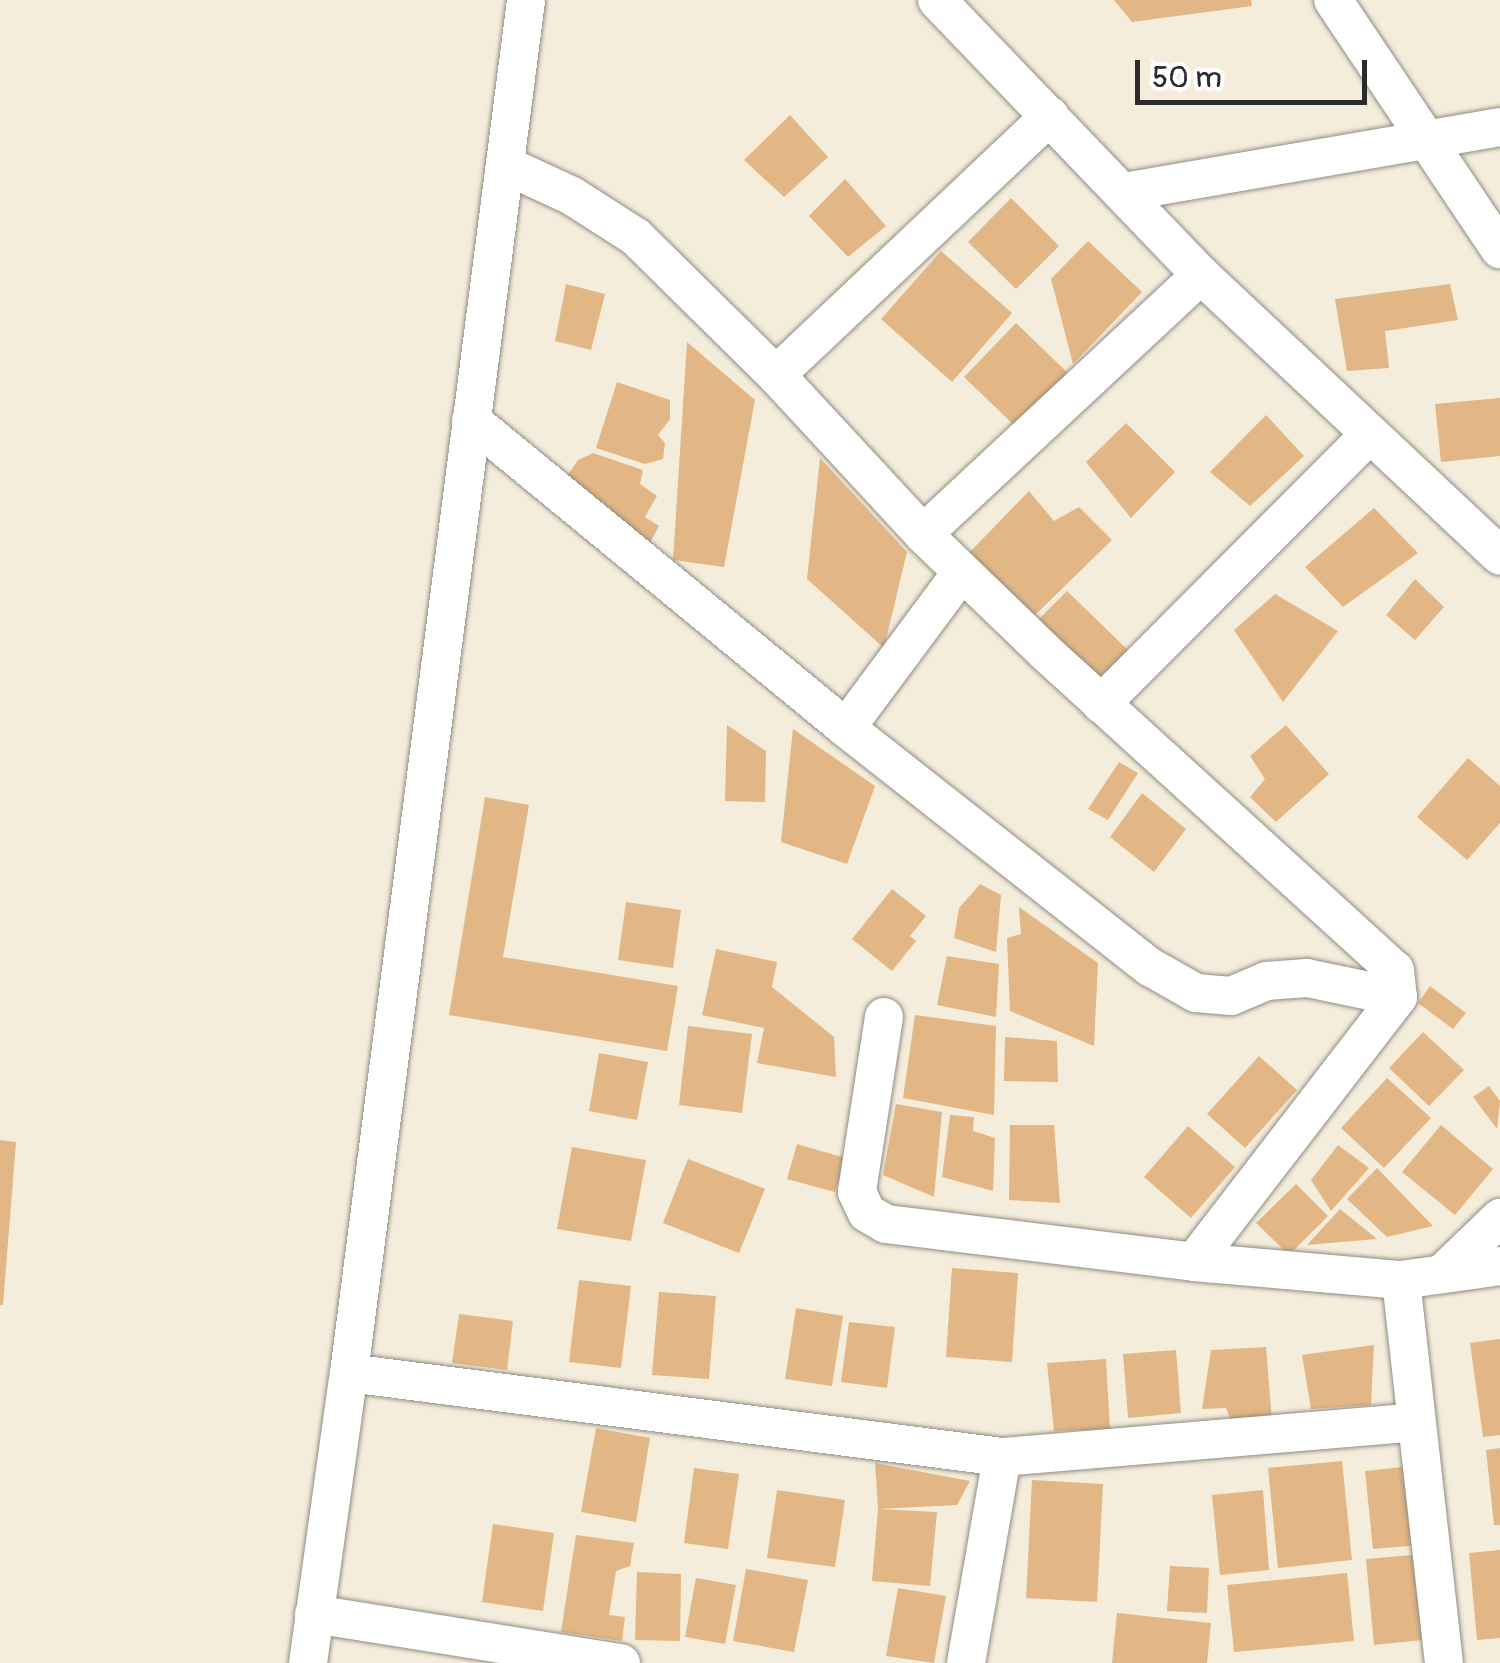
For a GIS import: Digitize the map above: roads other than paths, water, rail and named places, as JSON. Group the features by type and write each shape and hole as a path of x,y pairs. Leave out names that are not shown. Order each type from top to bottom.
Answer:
{"street":[{"path":"308,1663 350,1373 526,0"},
{"path":"936,0 1201,275 1500,556"},
{"path":"1334,0 1500,249"},
{"path":"776,375 1050,116"},
{"path":"1124,192 1500,128"},
{"path":"504,165 572,196 636,237 776,375 962,572 1101,704 1395,970 1398,997 1194,1262"},
{"path":"923,534 1201,275"},
{"path":"470,420 846,728 1150,967 1196,992 1231,996 1266,981 1307,978 1398,997"},
{"path":"1101,704 1368,435"},
{"path":"846,728 962,572"},
{"path":"884,1017 857,1192 868,1214 886,1224 1194,1262 1401,1280 1500,1266"},
{"path":"1444,1272 1500,1218"},
{"path":"1401,1280 1444,1663"},
{"path":"350,1373 1002,1458 1415,1422"},
{"path":"966,1663 1002,1458"},
{"path":"314,1614 621,1663"}]}
